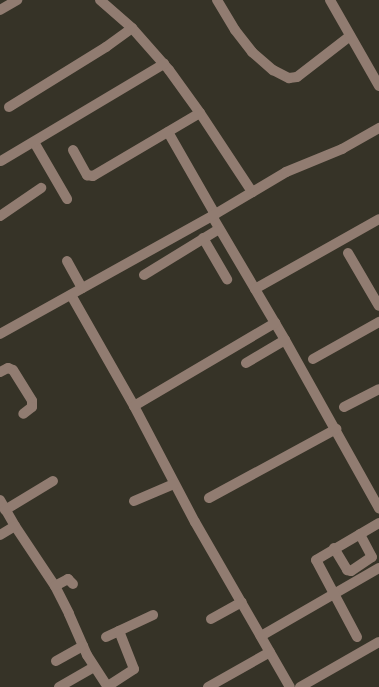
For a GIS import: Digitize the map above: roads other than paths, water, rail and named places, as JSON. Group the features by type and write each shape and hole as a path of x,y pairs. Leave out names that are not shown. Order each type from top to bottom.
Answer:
{"street":[{"path":"0,10 17,0"},
{"path":"100,0 132,28 164,64 200,113 252,192"},
{"path":"218,0 235,30 252,52 273,70 289,78 297,77 350,36"},
{"path":"330,0 379,86"},
{"path":"9,107 106,47 132,28"},
{"path":"1,161 164,64"},
{"path":"72,150 87,175 94,176 200,113"},
{"path":"0,334 213,215 286,172 342,149 379,128"},
{"path":"168,132 213,215 219,229 285,340 379,508"},
{"path":"34,142 67,199"},
{"path":"0,216 41,188"},
{"path":"255,290 379,219"},
{"path":"144,274 219,229"},
{"path":"203,238 226,279"},
{"path":"348,253 379,306"},
{"path":"66,261 82,288"},
{"path":"71,295 134,406 174,484 290,687"},
{"path":"313,359 379,322"},
{"path":"134,406 275,323"},
{"path":"246,363 285,340"},
{"path":"0,372 8,368 13,370 32,401 32,407 23,414"},
{"path":"344,407 379,389"},
{"path":"209,498 336,429"},
{"path":"5,510 53,481"},
{"path":"134,500 174,484"},
{"path":"0,500 15,526 55,586 94,667 108,686 134,669 119,631"},
{"path":"357,637 316,562 317,558 379,523"},
{"path":"0,535 15,526"},
{"path":"334,548 347,570 351,570 372,557 360,534"},
{"path":"261,636 379,568"},
{"path":"55,586 68,580 73,584"},
{"path":"212,618 242,602"},
{"path":"106,637 153,615"},
{"path":"300,687 379,642"},
{"path":"56,661 83,646"},
{"path":"208,687 270,652"},
{"path":"59,687 94,667"}]}
